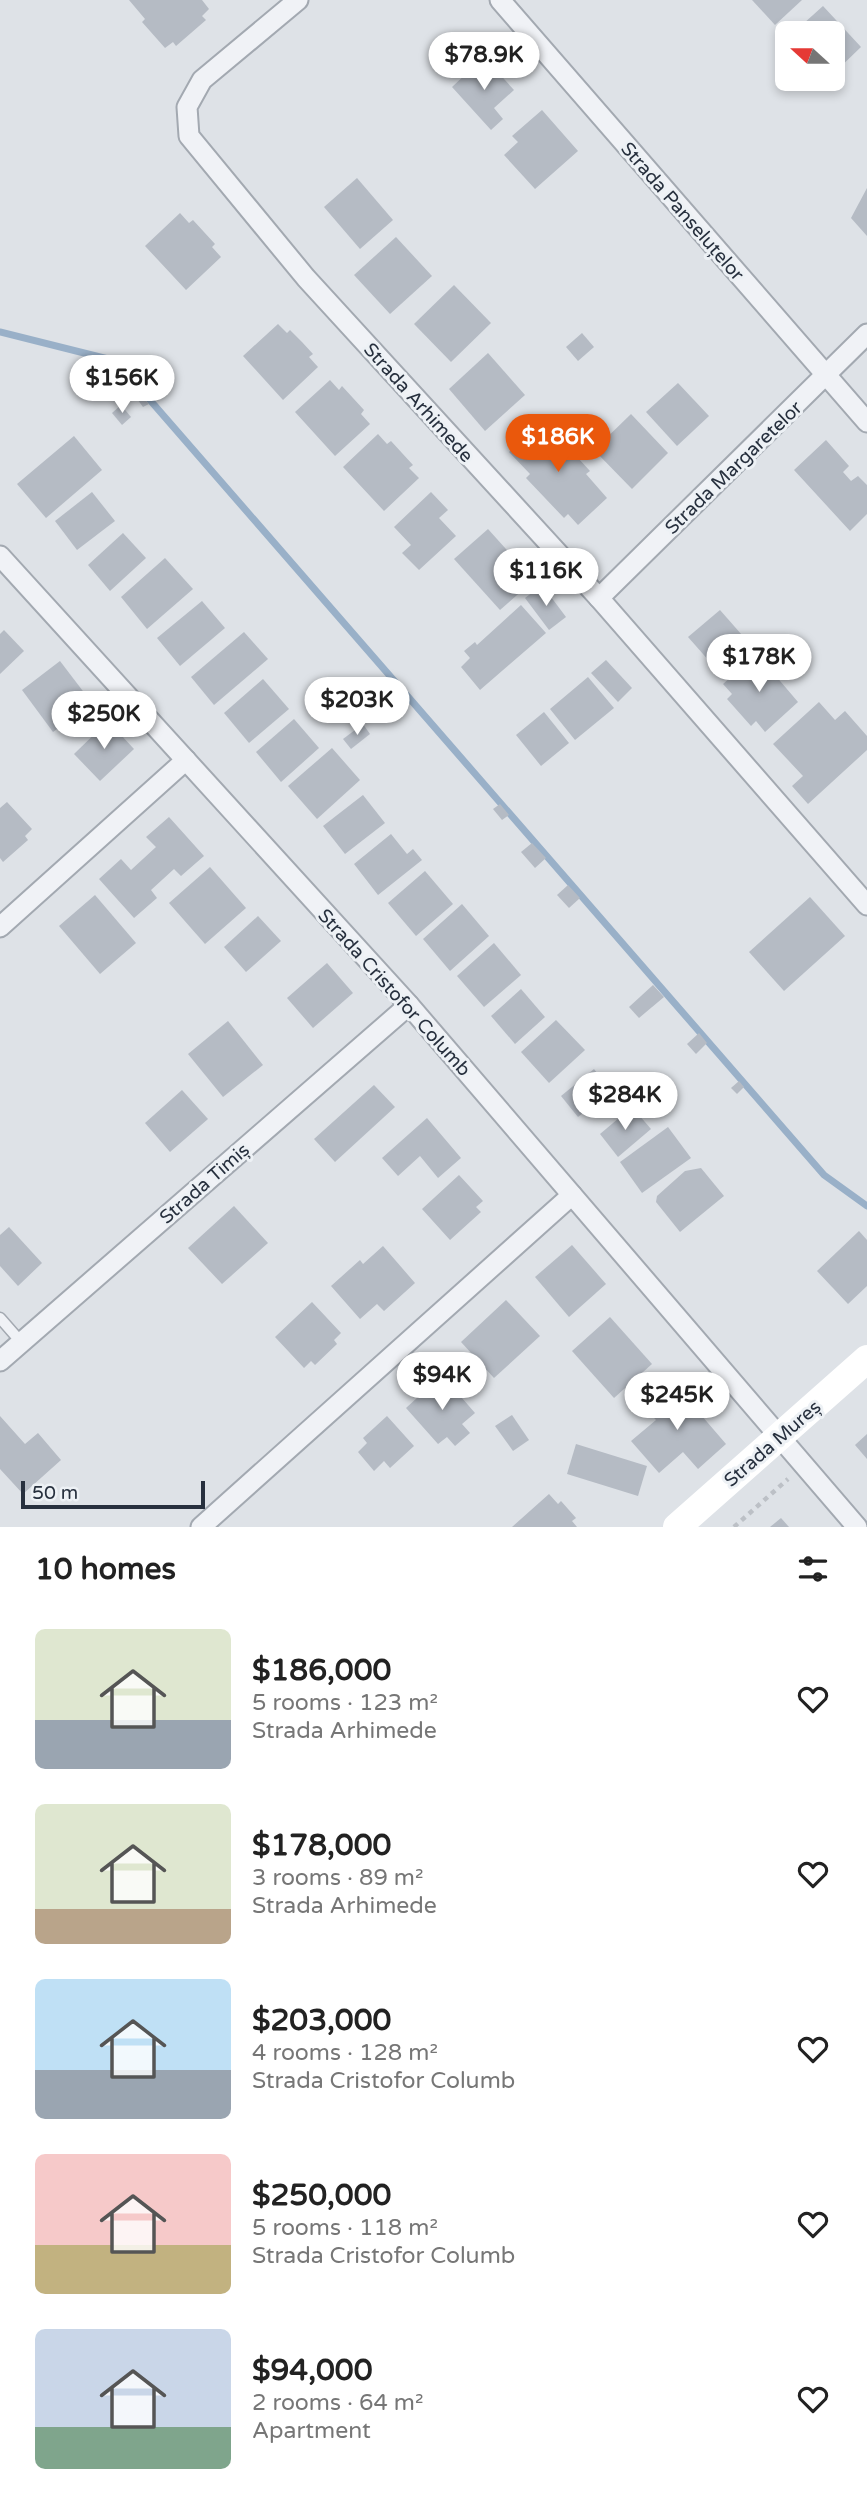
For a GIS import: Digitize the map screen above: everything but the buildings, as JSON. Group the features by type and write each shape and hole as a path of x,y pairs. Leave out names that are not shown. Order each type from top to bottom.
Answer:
{"street":[{"name":"Strada Arhimede","path":"298,0 202,80 187,107 189,136 306,278 599,598 867,905"},
{"name":"Strada Panseluțelor","path":"500,0 867,422"},
{"name":"Strada Margaretelor","path":"599,598 867,334"},
{"name":"Strada Cristofor Columb","path":"0,556 409,1004 857,1527"},
{"path":"0,927 186,760"},
{"name":"Strada Timiș","path":"0,1361 409,1004"},
{"path":"201,1527 572,1195"},
{"name":"Strada Mureș","path":"677,1527 867,1359"}],"lane":[{"path":"0,1318 21,1342"}],"path":[{"path":"734,1527 804,1465"}],"waterway":[{"path":"0,332 116,361 824,1175 867,1206"}]}
